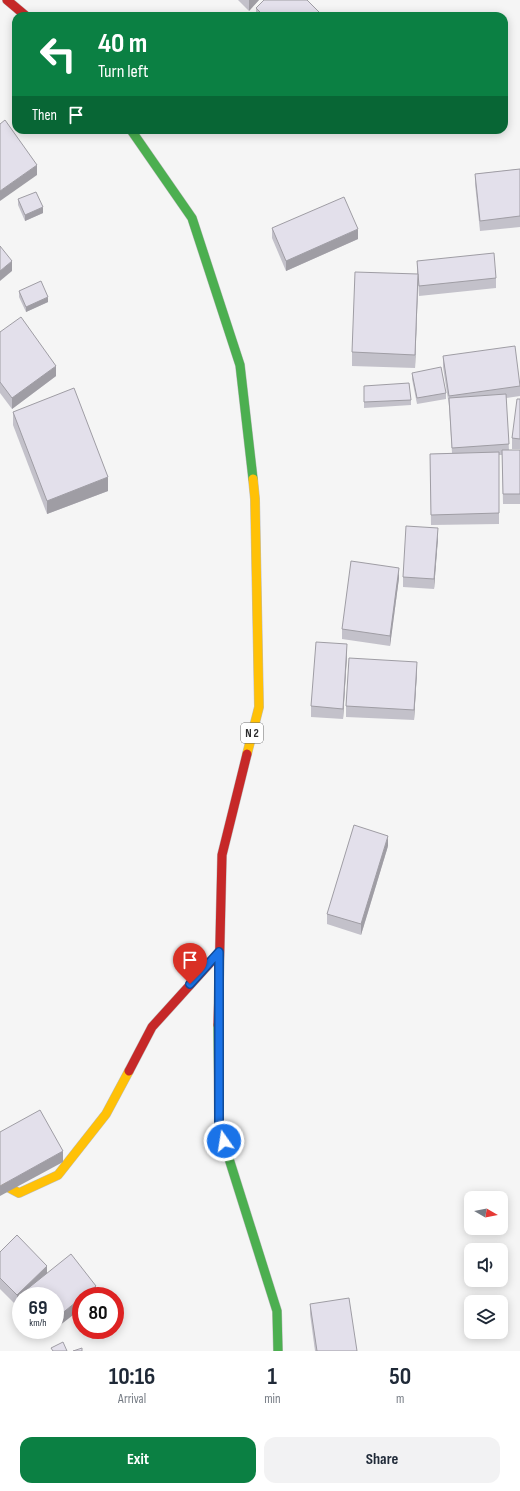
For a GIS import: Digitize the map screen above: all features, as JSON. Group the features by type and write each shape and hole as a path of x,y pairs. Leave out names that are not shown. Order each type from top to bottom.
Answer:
{"main road":[{"path":"8,0 22,12"},
{"name":"N 2","path":"134,134 192,218 240,366 254,491 259,707 222,856 219,952 219,1127 277,1311 278,1351"},
{"path":"0,1183 18,1193 58,1175 106,1114 152,1027 219,952"}],"building":[{"path":"264,0 307,0 319,12 260,12 256,8"},
{"path":"5,120 12,130 12,134 15,134 37,165 0,191 0,124"},
{"path":"520,169 520,216 480,221 475,174"},
{"path":"36,192 43,207 25,215 18,199"},
{"path":"344,197 358,229 286,261 272,228"},
{"path":"0,246 12,261 0,271"},
{"path":"494,253 496,278 419,286 417,261"},
{"path":"355,272 418,274 415,355 352,352"},
{"path":"41,281 48,297 26,307 19,291"},
{"path":"21,317 56,366 12,398 0,382 0,332"},
{"path":"515,346 520,386 449,396 443,356"},
{"path":"441,367 446,393 417,398 412,373"},
{"path":"409,383 411,400 364,402 364,386"},
{"path":"74,388 108,477 47,501 13,412"},
{"path":"506,394 509,444 452,448 449,398"},
{"path":"517,399 520,399 520,439 512,438"},
{"path":"502,450 520,450 520,494 503,494"},
{"path":"499,452 499,513 431,515 430,454"},
{"path":"406,526 438,528 434,579 403,577"},
{"path":"351,561 399,568 390,636 342,629"},
{"path":"316,642 347,644 343,709 311,706"},
{"path":"349,658 417,662 414,710 346,706"},
{"path":"354,825 388,836 361,924 327,914"},
{"path":"40,1110 63,1151 0,1186 0,1132"},
{"path":"17,1235 47,1266 25,1287 12,1287 12,1290 0,1278 0,1252"},
{"path":"71,1254 96,1286 72,1287 72,1305 64,1312 64,1287 30,1287"},
{"path":"349,1298 357,1351 317,1351 310,1304"},
{"path":"63,1342 67,1351 53,1351 51,1348"},
{"path":"82,1348 82,1351 73,1351"}],"traffic: fast":[{"path":"134,134 192,218 240,365 253,479"},
{"path":"218,1025 219,1127 277,1311 278,1351"}],"traffic: slow":[{"path":"247,754 259,707 255,499 253,479"},
{"path":"0,1183 19,1193 58,1175 106,1114 129,1071"}],"traffic: jam":[{"path":"7,0 21,12"},
{"path":"218,1025 222,855 247,754"},
{"path":"129,1071 152,1027 219,953"}],"route":[{"path":"190,984 219,952 219,1127 224,1141"}]}
